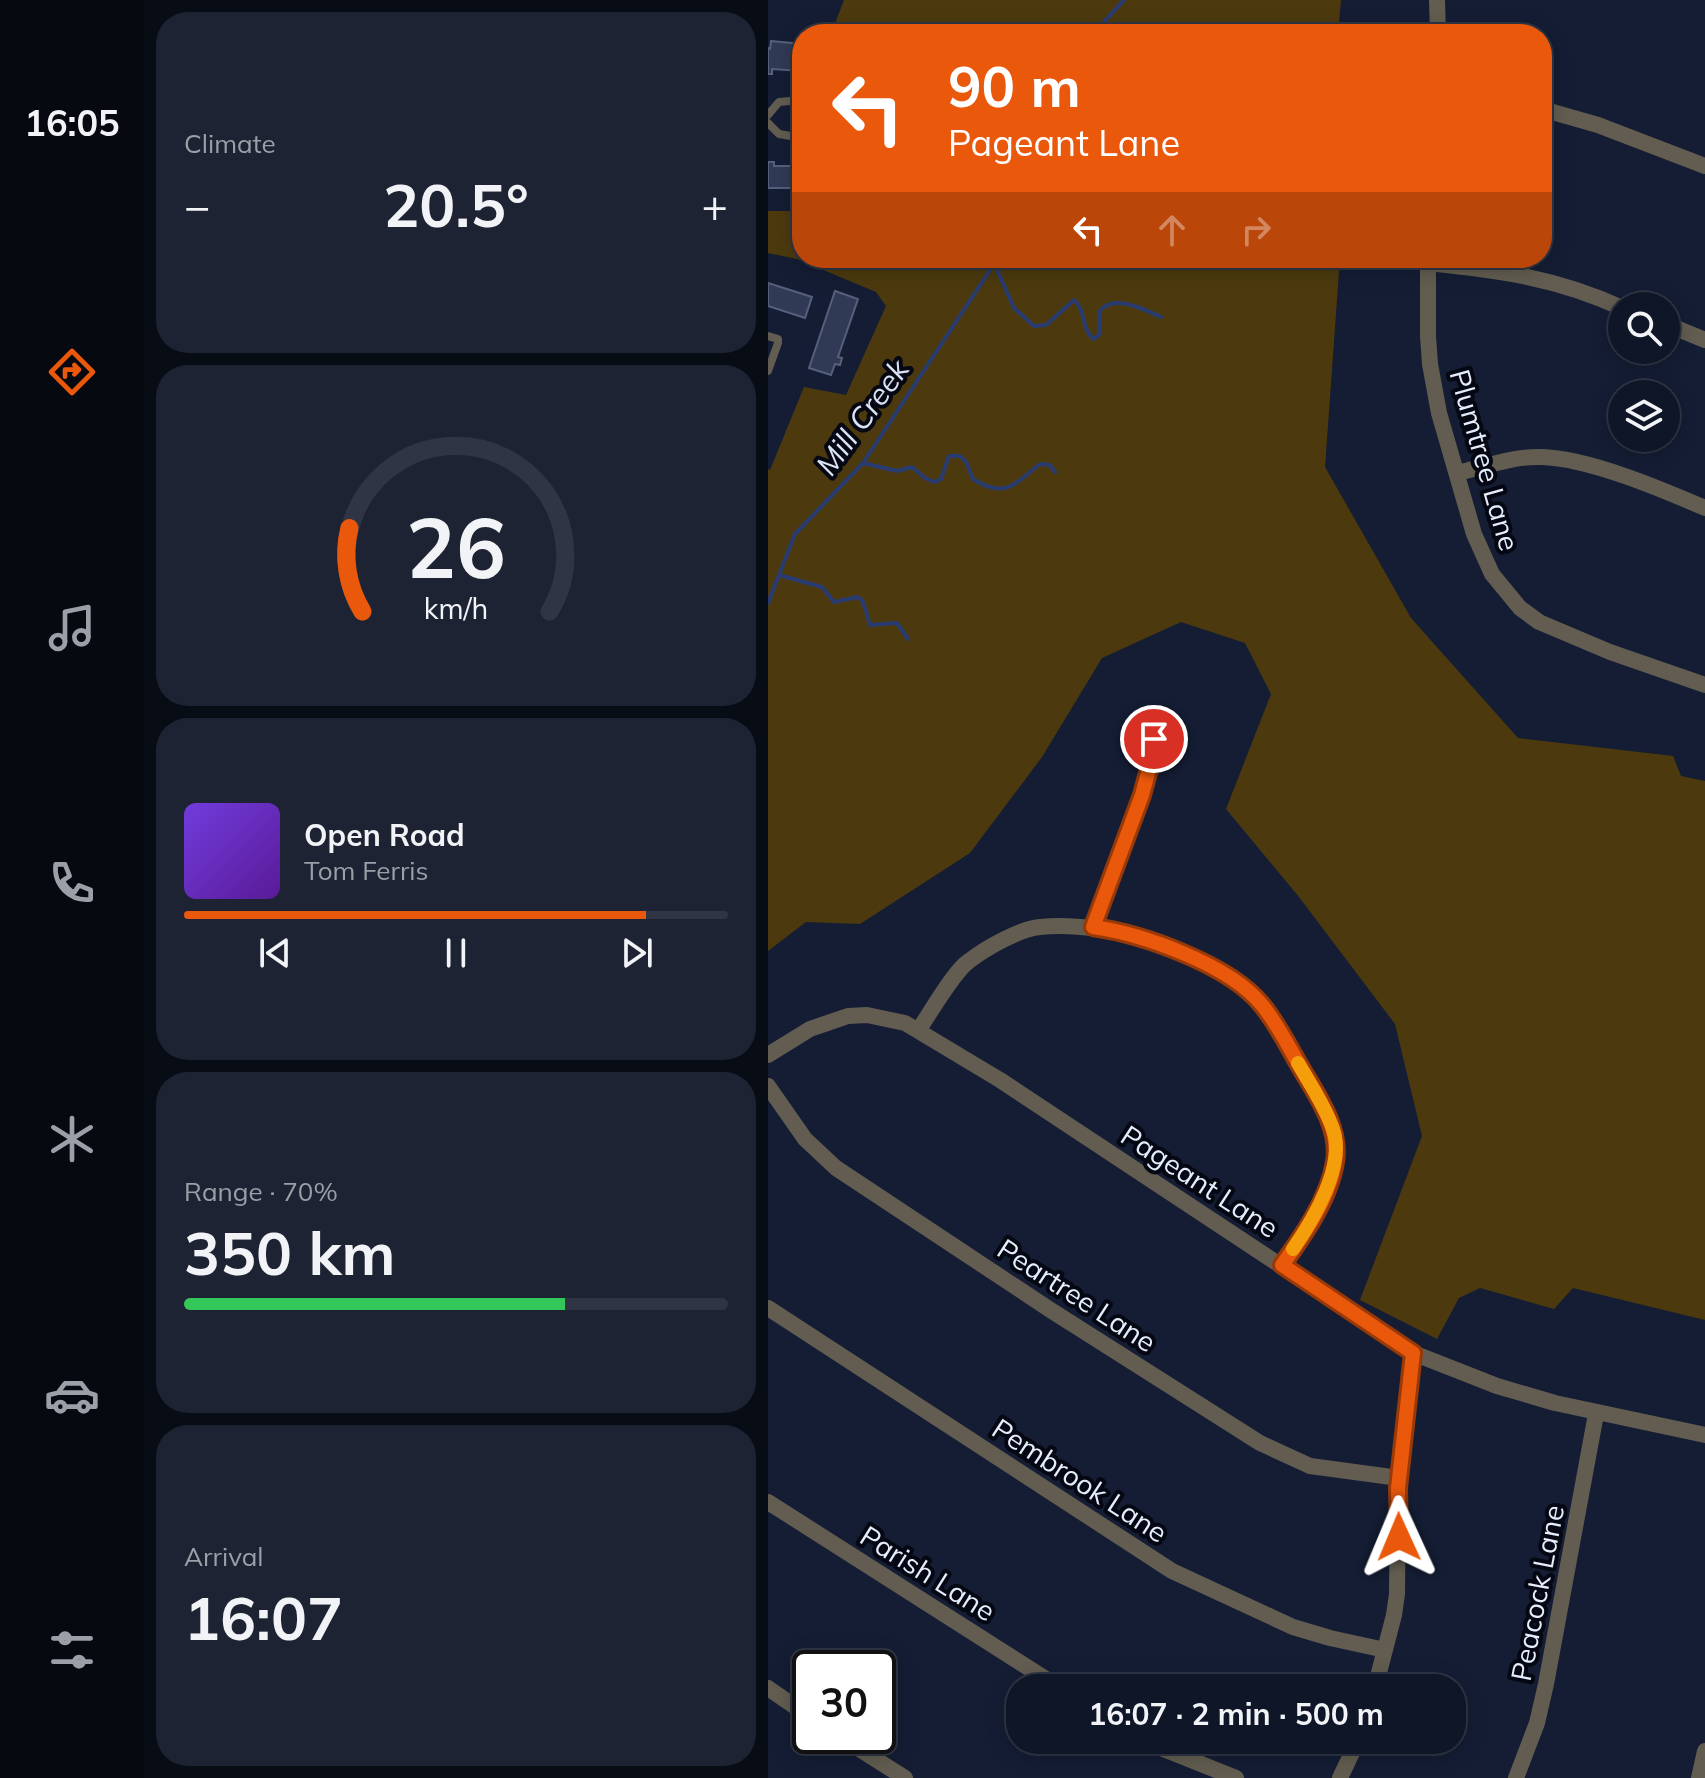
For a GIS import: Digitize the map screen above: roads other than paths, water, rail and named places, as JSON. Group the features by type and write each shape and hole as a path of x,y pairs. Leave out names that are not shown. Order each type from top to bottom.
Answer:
{"street":[{"path":"1437,0 1438,24"},
{"path":"1552,112 1598,125 1705,166"},
{"name":"Plumtree Lane","path":"1428,268 1426,311 1430,364 1446,439 1474,534 1492,574 1520,608 1539,622 1705,685"},
{"path":"1482,268 1530,275 1608,302"},
{"path":"1680,330 1705,340"},
{"path":"1457,473 1523,458 1556,458 1653,486 1705,508"},
{"path":"1093,927 1142,795 1155,747 1154,739"},
{"path":"919,1029 966,963 1000,942 1037,927 1093,927 1124,934 1178,952 1231,978 1260,1002 1272,1018 1335,1132 1335,1162 1322,1199 1282,1265"},
{"name":"Pageant Lane","path":"768,1055 810,1029 848,1016 887,1018 919,1029 1413,1353 1497,1386 1596,1414 1705,1435"},
{"name":"Peartree Lane","path":"768,1086 805,1139 836,1168 1052,1311 1260,1443 1310,1466 1399,1478"},
{"name":"Pembrook Lane","path":"768,1308 1172,1571 1293,1627 1385,1650"},
{"path":"1379,1674 1397,1594 1399,1478 1413,1353"},
{"name":"Peacock Lane","path":"1516,1778 1537,1723 1546,1684 1596,1414"},
{"name":"Parish Lane","path":"768,1502 1038,1674"},
{"path":"768,1688 792,1705"},
{"path":"1699,1778 1705,1751"},
{"path":"867,1754 905,1778"},
{"path":"1176,1754 1236,1778"},
{"path":"1340,1778 1351,1754"}],"lane":[{"path":"768,115 779,102 792,101"},
{"path":"768,123 779,134 792,136"},
{"path":"768,336 778,339 778,343 768,371"}],"waterway":[{"name":"Mill Creek","path":"1102,24 1124,0"},
{"name":"Mill Creek","path":"768,603 795,534 863,463 991,268"},
{"path":"996,268 1014,308 1034,326 1046,325 1074,300 1094,339 1099,335 1099,312 1105,306 1128,304 1161,317"},
{"path":"863,463 897,471 912,467 934,482 941,479 949,456 960,456 973,479 994,488 1017,483 1040,464 1050,465 1055,472"},
{"path":"779,575 822,587 834,602 858,597 863,602 870,625 897,623 908,639"}]}
